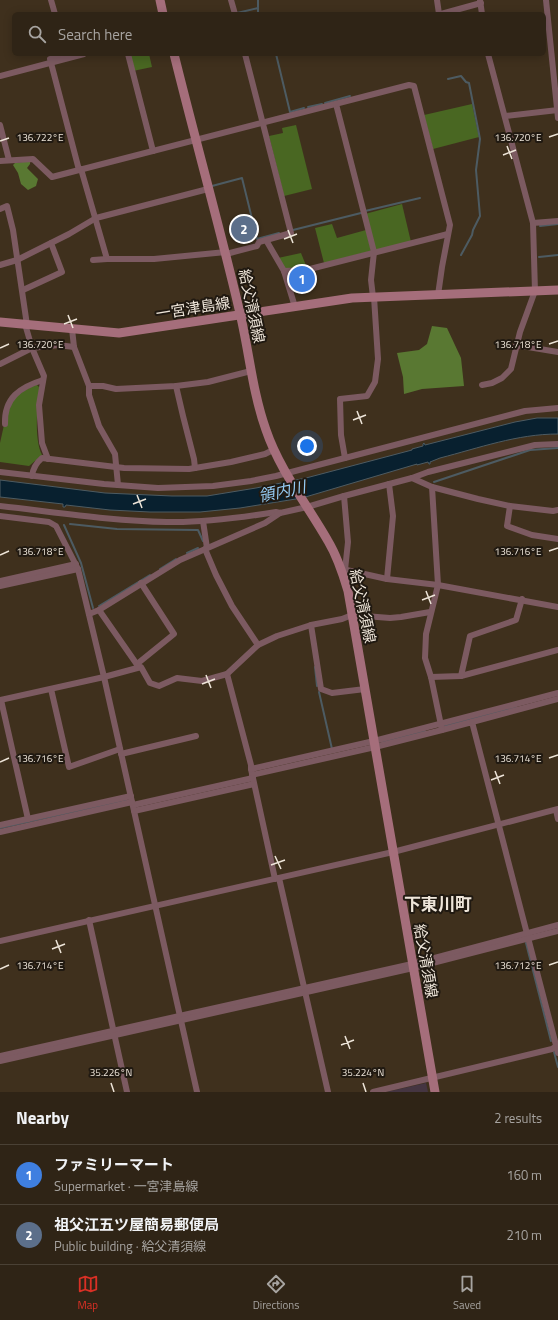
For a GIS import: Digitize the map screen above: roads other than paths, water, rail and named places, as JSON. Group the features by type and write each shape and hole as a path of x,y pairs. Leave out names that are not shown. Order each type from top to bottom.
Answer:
{"main road":[{"path":"160,0 163,12"},
{"name":"給父清須線","path":"175,56 208,189 226,253 259,407 273,450 329,542 344,570 434,1092"},
{"name":"一宮津島線","path":"0,322 119,333 352,298 558,290"}],"street":[{"path":"51,0 54,12"},
{"path":"231,0 234,12"},
{"path":"437,0 440,12"},
{"path":"546,0 558,118"},
{"path":"447,12 480,2 482,12"},
{"path":"59,56 50,59 80,170 96,218 107,259"},
{"path":"0,76 76,56"},
{"path":"129,56 153,151"},
{"path":"93,260 154,259 226,253 257,246 259,242 291,233 245,56"},
{"path":"482,384 492,383 507,374 511,369 520,332 535,291 533,223 489,56"},
{"path":"0,161 33,159 52,177 409,85 414,86 450,226 438,295"},
{"path":"336,104 374,252 371,280 374,297 378,359 376,377 367,396 340,399 341,434 345,458"},
{"path":"505,116 558,110"},
{"path":"0,125 9,160"},
{"path":"0,265 17,260 96,218 208,189"},
{"path":"0,209 7,206 13,230 23,290 26,325 32,348 44,376 39,405 42,443 48,459"},
{"path":"533,223 558,221"},
{"path":"284,271 306,270 448,234"},
{"path":"266,240 284,271 295,306"},
{"path":"23,290 62,272 51,243"},
{"path":"72,329 74,346 89,386 89,394 96,417 115,454 118,485"},
{"path":"0,364 32,348 58,345 74,346"},
{"path":"516,345 558,352"},
{"path":"89,386 103,386 116,389 176,386 208,382 251,371"},
{"path":"5,424 5,416 11,397 30,384 43,380"},
{"path":"176,386 195,468"},
{"path":"0,472 158,488 181,488 251,481 287,474 518,412 558,408"},
{"path":"89,614 99,610 180,560 266,523 280,513 412,478 428,472 535,445 558,444"},
{"path":"32,476 36,463 42,458 117,467 163,469 195,468 231,462 265,454 273,450"},
{"path":"412,478 432,487 510,506 558,510"},
{"path":"387,579 393,516 389,484"},
{"path":"432,487 438,585 430,612 424,658 431,676 442,726"},
{"path":"344,496 348,542 344,570 387,579 438,585 558,607"},
{"path":"0,506 120,520 167,522 203,522 276,512 280,513"},
{"path":"510,506 507,526 532,535 558,539"},
{"path":"0,516 49,522 56,526 77,566 104,677 198,1092"},
{"path":"203,522 206,548 216,575 232,606 258,645"},
{"path":"0,581 77,566"},
{"path":"0,586 77,566"},
{"path":"28,819 1,700 104,677 138,666 174,634 141,583"},
{"path":"461,676 470,636 516,620 522,600"},
{"path":"99,610 138,666 141,667 150,683 159,686 177,678 202,681 228,674 258,645 277,636 311,624 342,619 352,615 390,618 430,612"},
{"path":"311,624 321,688 332,693 365,689"},
{"path":"431,676 461,676 558,650"},
{"path":"228,674 305,990 328,1092"},
{"path":"51,689 68,767 121,751 196,736"},
{"path":"0,832 253,777 558,693"},
{"path":"442,726 472,722 558,699"},
{"path":"472,722 558,1053"},
{"path":"0,825 28,819 133,804"},
{"path":"0,941 393,852 557,810 558,819"},
{"path":"89,920 127,1092"},
{"path":"0,1061 114,1033 413,966 527,936 558,925"},
{"path":"527,936 558,931"},
{"path":"0,1056 114,1033"},
{"path":"373,1092 552,1049 557,1045"}],"water":[{"name":"領内川","path":"537,418 558,418 558,434 528,436 498,442 440,458 430,462 430,464 428,462 417,464 302,498 240,508 200,512 150,512 110,510 66,505 63,507 63,504 0,497 0,480 105,493 207,496 306,478 412,450 423,446 424,443 425,445 515,422"}],"waterway":[{"path":"258,0 258,8"},
{"path":"241,12 258,8 258,12"},
{"path":"276,56 290,112 304,108"},
{"path":"448,79 461,76 466,82 469,83 480,139 476,170 480,216 461,255"},
{"path":"325,103 350,96"},
{"path":"308,107 322,104"},
{"path":"212,186 242,178 257,239 279,233"},
{"path":"365,211 420,198"},
{"path":"293,230 361,213"},
{"path":"540,226 558,224"},
{"path":"539,257 558,255"},
{"path":"434,482 530,450 558,448"},
{"path":"70,524 117,529 198,530 203,541"},
{"path":"64,525 81,563 93,608"},
{"path":"187,553 198,548"},
{"path":"160,569 176,559"},
{"path":"99,606 150,575"},
{"path":"315,667 317,686"},
{"path":"319,692 332,749"},
{"path":"445,726 516,707"},
{"path":"382,742 425,731"},
{"path":"0,828 126,800"},
{"path":"526,943 551,1041"},
{"path":"554,1052 558,1067"}],"place":[{"name":"祖父江五ツ屋簡易郵便局","path":"244,229"},
{"name":"ファミリーマート","path":"302,279"}],"district":[{"name":"下東川町","path":"438,904"}]}
